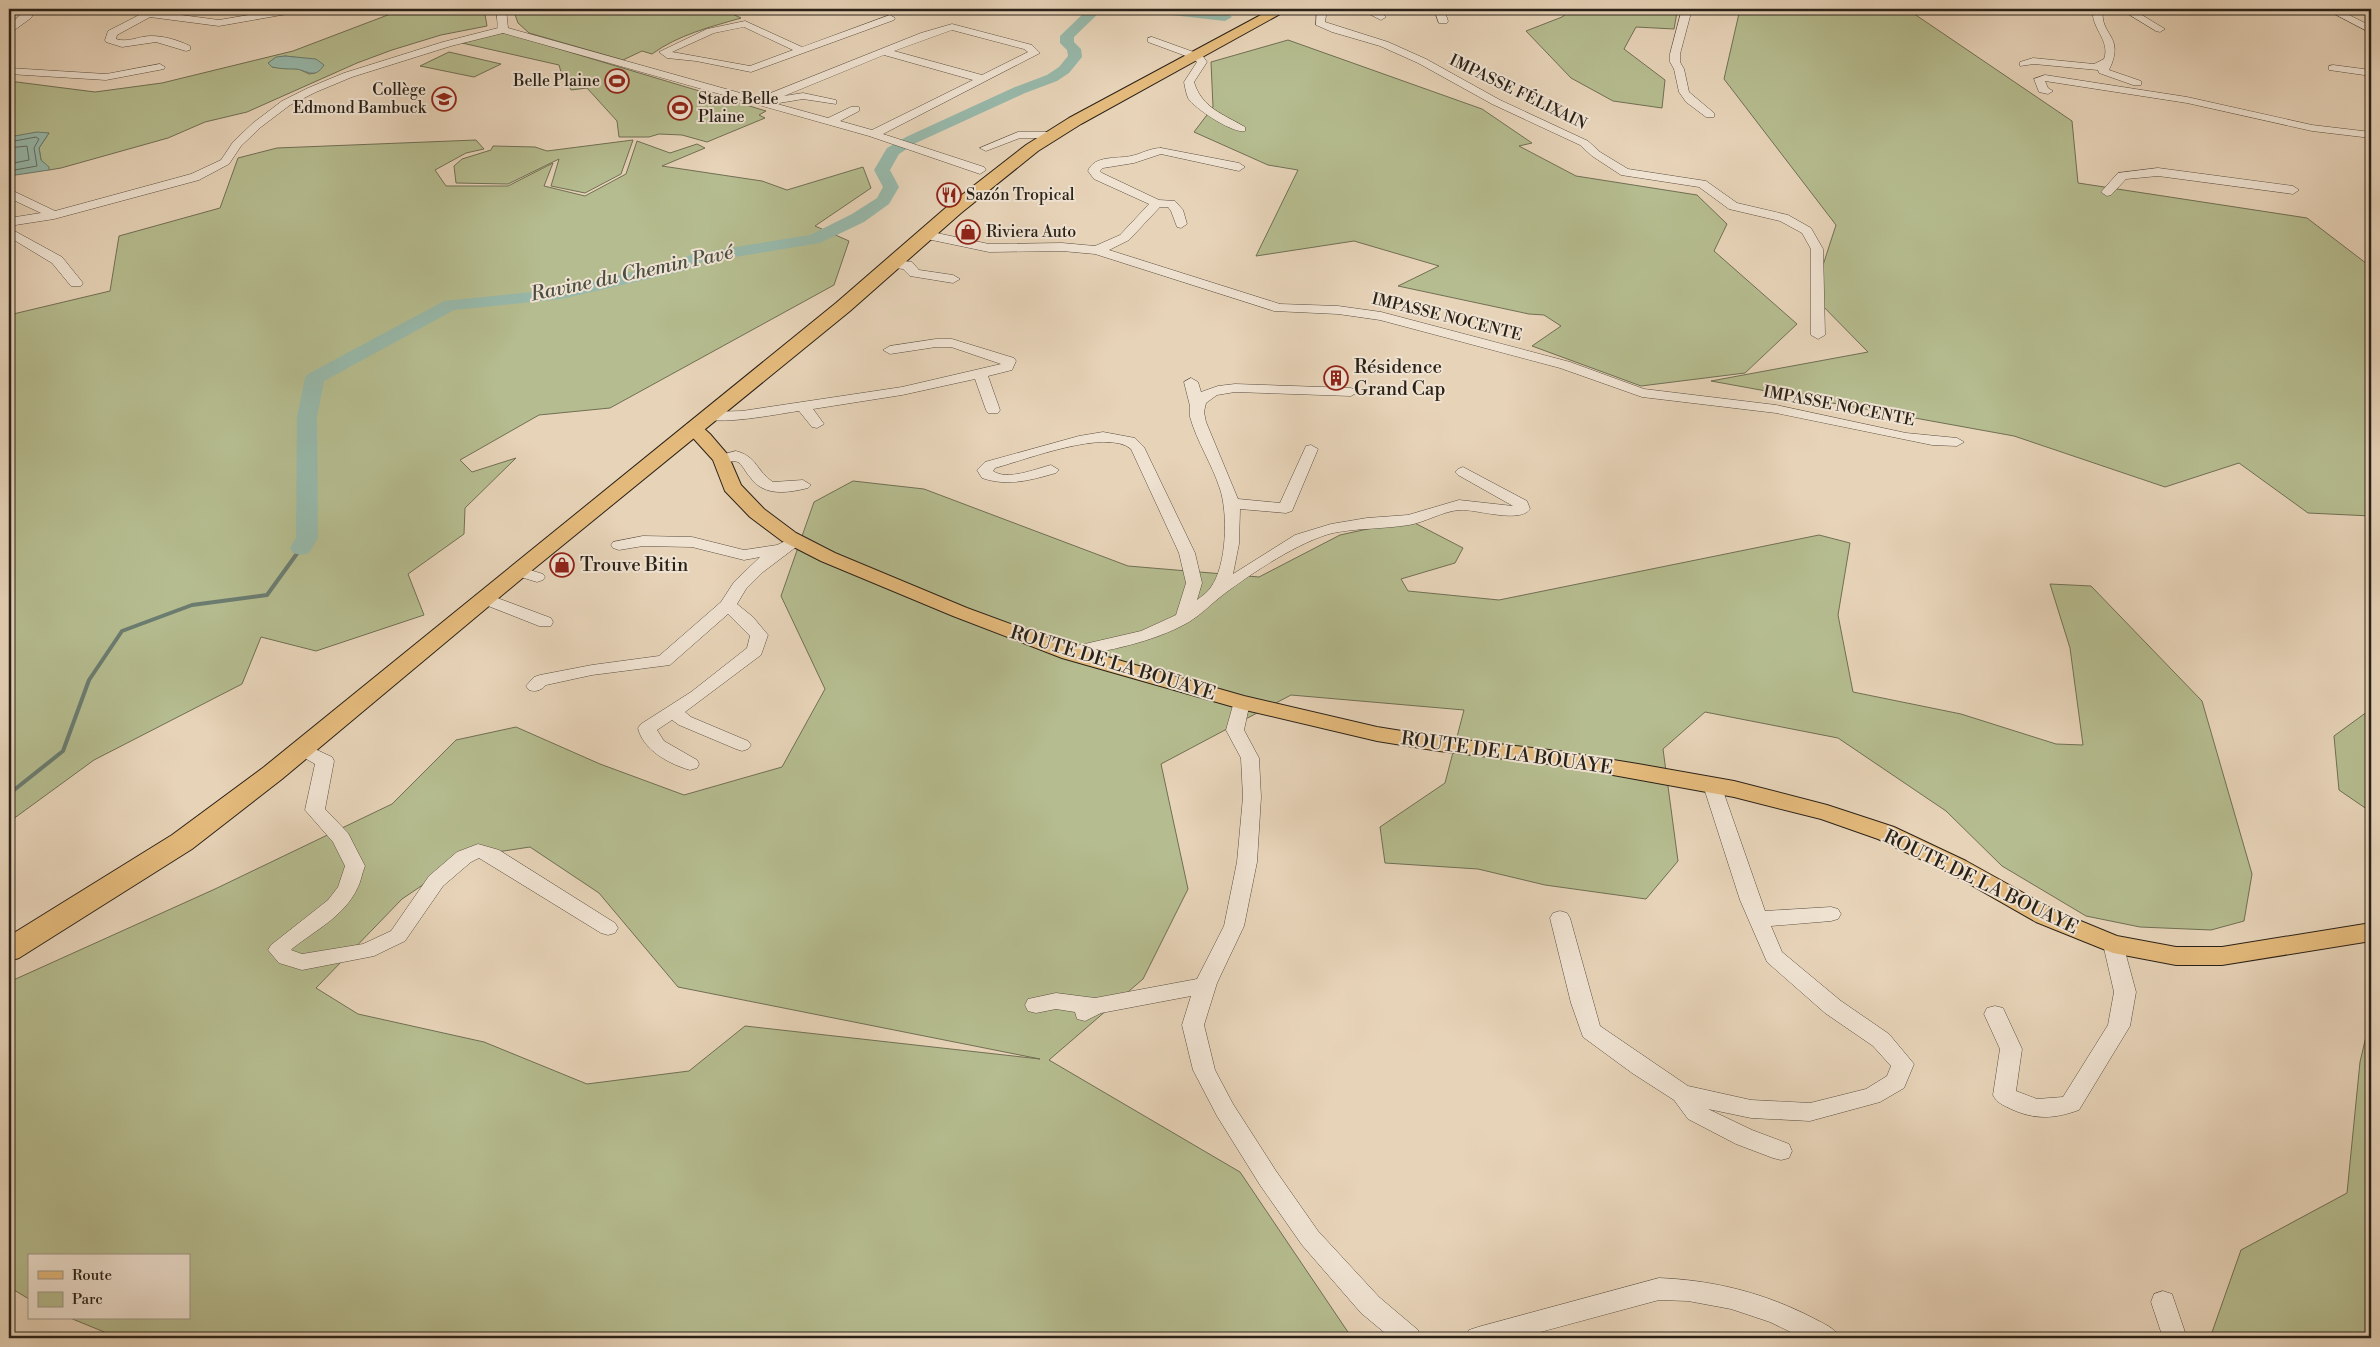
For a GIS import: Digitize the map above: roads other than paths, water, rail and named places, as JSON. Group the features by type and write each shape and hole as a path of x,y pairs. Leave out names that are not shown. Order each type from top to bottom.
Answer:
{"highway":[{"path":"933,230 981,178 998,171 1052,135 1284,9"},
{"path":"9,950 182,842 302,749 484,598 527,574 700,422 933,230 1043,143 1196,57"}],"main road":[{"name":"ROUTE DE LA BOUAYE","path":"700,422 704,438 722,459 732,487 788,545 828,557 1017,635 1069,652 1242,702 1358,730 1439,744 1558,758 1712,785 1811,808 1886,833 1958,867 2045,916 2113,944 2176,956 2222,956 2371,932"}],"street":[{"path":"9,31 27,16 31,9"},
{"path":"186,48 173,42 150,39 133,44 110,40 111,34 114,31 145,12 174,16 192,21 219,23 289,10 308,11 313,9"},
{"path":"501,9 503,30"},
{"name":"IMPASSE FÉLIXAIN","path":"1322,9 1320,23 1326,27 1368,38 1422,62 1496,102 1584,143 1596,154 1625,172 1702,184 1714,190 1733,206 1784,218 1807,231 1817,249 1818,335"},
{"path":"1373,9 1381,18"},
{"path":"1439,9 1442,21"},
{"path":"1687,9 1682,34 1674,54 1684,92 1690,100 1710,116"},
{"path":"2098,9 2098,20 2110,49 2108,61 2103,72 2138,83 2179,89"},
{"path":"2125,9 2160,29"},
{"path":"2330,9 2371,30"},
{"path":"174,16 186,12 215,12"},
{"path":"641,69 667,54 751,69 890,18"},
{"path":"667,54 664,52 710,31 745,24 801,50"},
{"path":"763,103 786,90 952,27 1028,47 1035,53 873,134"},
{"path":"9,222 54,215 195,177 226,162 236,144 257,125 286,103 312,90 348,75 447,44 503,30 873,134 911,147 981,178"},
{"path":"1152,40 1196,57 1202,62 1189,82 1193,98 1204,109 1241,129"},
{"path":"885,52 983,79"},
{"path":"2024,64 2033,62 2096,67 2108,61"},
{"path":"9,71 98,78 160,67"},
{"path":"2333,68 2371,73"},
{"path":"2048,91 2042,90 2039,80 2045,78 2171,97 2312,128 2371,135"},
{"path":"786,90 798,96 832,102"},
{"path":"763,103 798,96"},
{"path":"829,122 855,109"},
{"path":"986,148 1018,135 1052,135"},
{"path":"1181,224 1177,210 1171,204 1157,203 1098,176 1094,171 1095,168 1100,164 1135,158 1153,151 1239,167"},
{"path":"2107,192 2122,176 2158,172 2293,190"},
{"path":"9,193 54,215"},
{"path":"1096,250 1115,245 1135,229 1157,203"},
{"name":"IMPASSE NOCENTE","path":"933,230 989,248 1062,247 1096,250 1279,308 1338,310 1381,316 1565,365 1642,393 1776,409 1821,417 1906,437 1958,442"},
{"path":"9,232 57,260 76,282"},
{"path":"894,264 907,265 915,273 953,279"},
{"path":"700,422 902,391 1007,367 1009,361 952,343 936,343 890,350"},
{"path":"980,374 993,410"},
{"path":"1191,382 1200,424 1230,502 1232,543 1226,574 1216,592"},
{"path":"1198,408 1201,400 1208,394 1221,389 1255,388 1350,392"},
{"path":"804,407 817,424"},
{"path":"1051,470 1010,480 987,475 985,470 990,466 1084,439 1103,436 1130,441 1137,447 1187,553 1194,583 1184,618"},
{"path":"1230,502 1286,508 1312,449"},
{"path":"722,459 736,456 745,459 755,476 766,487 786,488 803,485"},
{"path":"1069,652 1123,642 1162,630 1193,613 1216,592 1301,538 1331,529 1367,523 1409,520 1460,505 1516,511 1522,509 1521,504 1463,472"},
{"path":"619,545 642,541 692,542 744,555 788,545"},
{"path":"535,686 540,681 592,670 664,661 728,605 745,579 788,545"},
{"path":"484,598 545,622"},
{"path":"690,764 652,742 647,735 646,728 697,696 733,666 755,651 759,635 747,621 728,605"},
{"path":"1242,702 1235,730 1250,758 1252,797 1247,862 1234,926 1205,986 1193,1025 1204,1070 1225,1110 1268,1178 1310,1238 1370,1305 1409,1338"},
{"path":"673,711 685,721 742,745"},
{"path":"302,749 325,761 315,810 341,838 355,866 347,889 326,912 287,940 278,950 286,958 302,962 367,952 398,936 436,881 464,857 478,851 492,855 608,928"},
{"path":"1560,918 1591,1031 1640,1068 1682,1094 1751,1109 1810,1112 1872,1096 1896,1082 1903,1064 1881,1040 1833,1007 1774,957 1758,919 1712,785"},
{"path":"1758,919 1831,914"},
{"path":"1995,1014 2011,1049 2004,1095 2028,1108 2051,1110 2071,1104 2119,1026 2125,992 2113,944"},
{"path":"1036,1005 1056,1001 1090,1010 1205,986"},
{"path":"1682,1094 1696,1113 1744,1137 1781,1151"},
{"path":"1478,1338 1660,1289 1683,1289 1712,1294 1772,1310 1827,1338"},
{"path":"2163,1302 2175,1338"}],"water":[{"path":"276,57 316,59 324,65 321,70 310,73 296,69 272,67 268,63"},
{"path":"37,132 49,133 39,148 41,160 49,167 49,170 9,176 9,137"}],"waterway":[{"name":"Ravine du Chemin Pavé","path":"301,548 307,538 307,417 315,378 450,305 561,294 681,266 693,259 814,239 858,218 883,201 891,187 882,170 893,151 911,140 1020,90 1052,78 1064,70 1075,57 1074,49 1067,43 1067,36 1096,9"},
{"path":"1154,9 1225,17"},
{"name":"Ravine du Chemin Pavé","path":"9,794 63,751 89,680 122,631 192,605 267,595 301,548"}],"place":[{"name":"Belle Plaine","path":"617,81"},
{"name":"Collège Edmond Bambuck","path":"444,99"},
{"name":"Stade Belle Plaine","path":"680,108"},
{"name":"Sazón Tropical","path":"949,195"},
{"name":"Riviera Auto","path":"968,232"},
{"name":"Résidence Grand Cap","path":"1336,378"},
{"name":"Trouve Bitin","path":"562,565"}]}
